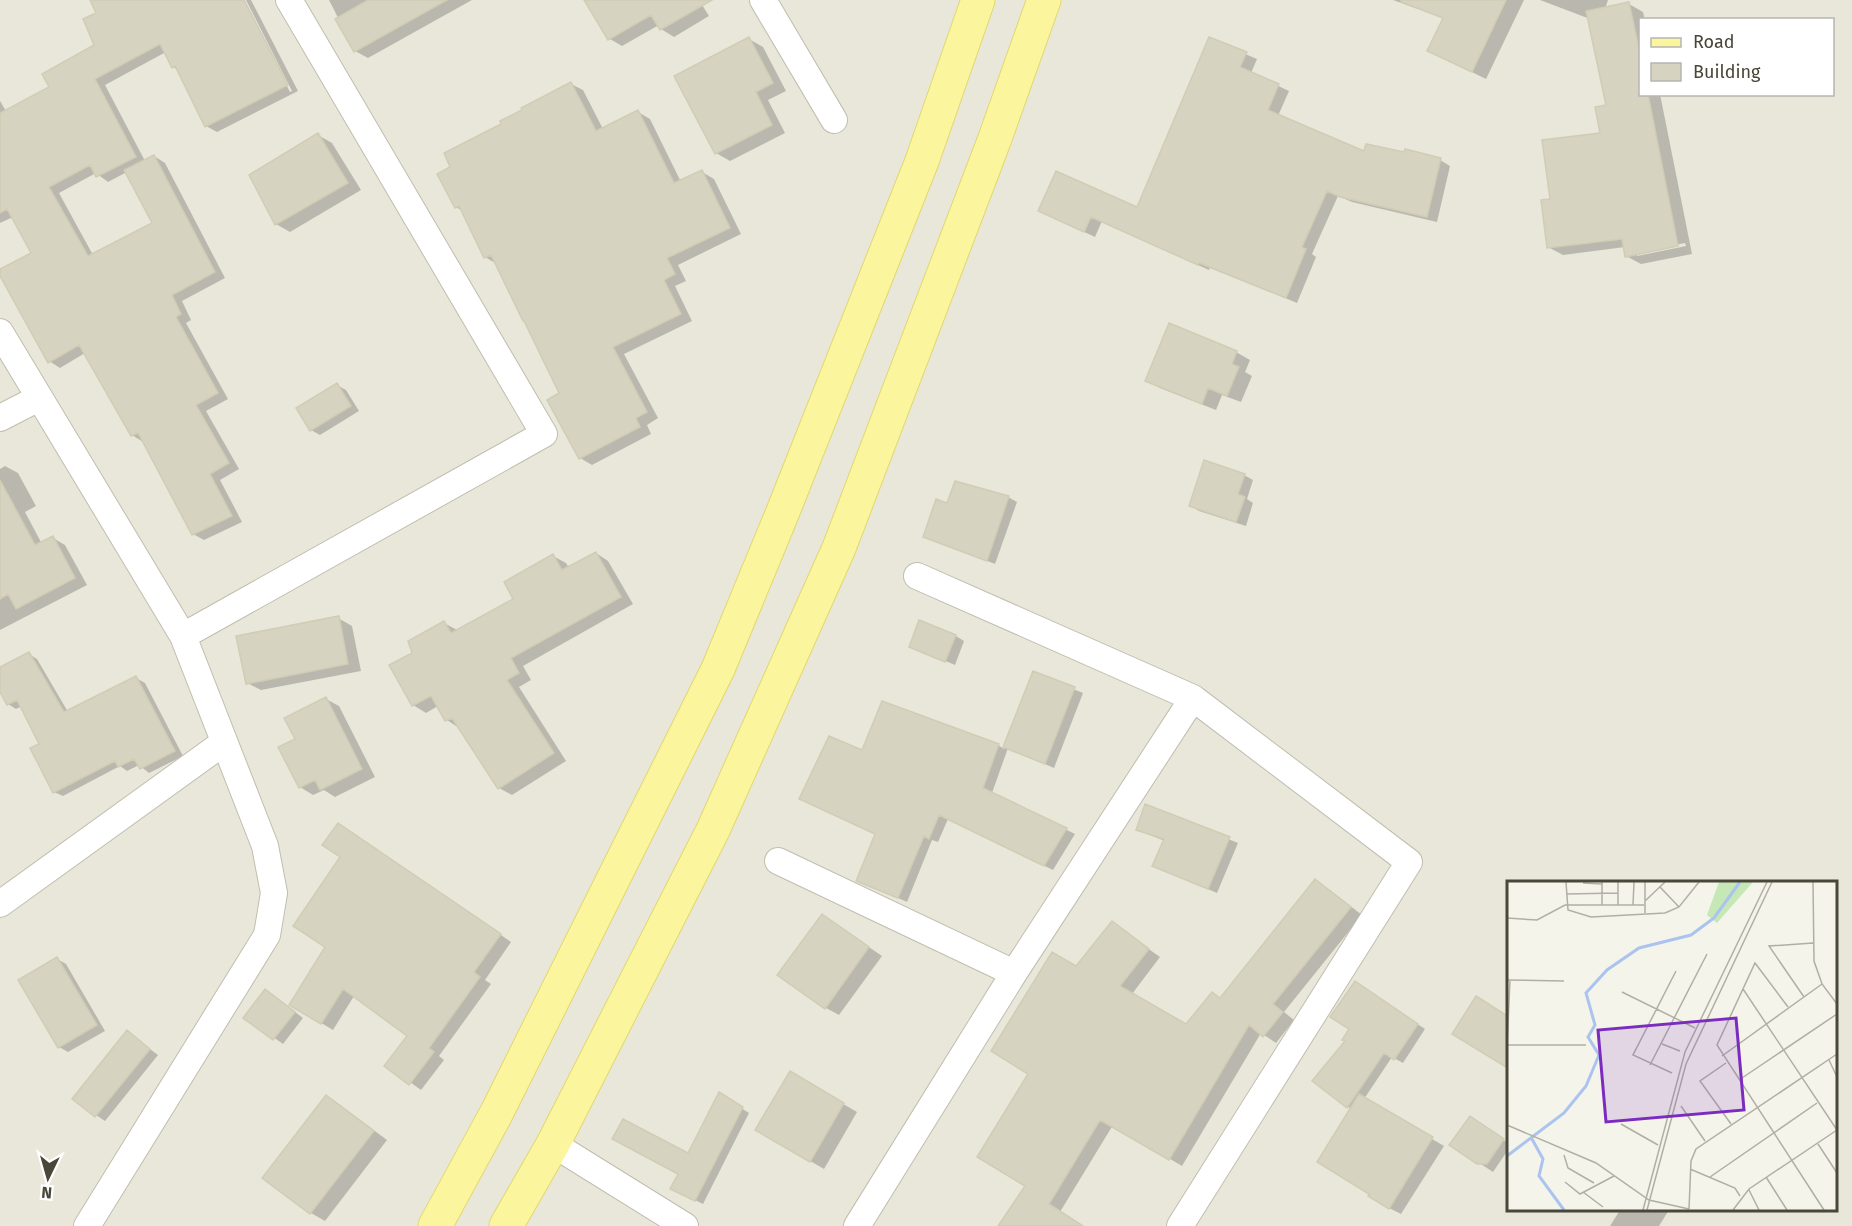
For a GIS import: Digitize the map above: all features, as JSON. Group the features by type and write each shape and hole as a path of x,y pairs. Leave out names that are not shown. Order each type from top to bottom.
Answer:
{"main road":[{"path":"435,1226 498,1112 718,669 783,514 922,161 978,0"},
{"path":"506,1226 552,1144 713,830 839,548 994,141 1044,0"}],"street":[{"path":"183,636 544,434 289,0"},
{"path":"763,0 834,120"},
{"path":"0,332 183,636 265,846 274,893 267,935 87,1226"},
{"path":"0,418 39,398"},
{"path":"917,576 1193,698 1409,862 1180,1226"},
{"path":"857,1226 1014,973 1193,698"},
{"path":"0,904 223,742"},
{"path":"778,861 1014,973"},
{"path":"552,1144 685,1226"}],"shaded area":[{"path":"0,0 1852,0 1852,1226 0,1226"}],"building":[{"path":"90,0 244,0 288,85 205,127 175,66 172,68 160,44 95,79 136,157 96,177 90,165 49,187 88,256 152,223 124,170 154,155 215,272 172,295 181,314 176,317 218,393 196,405 229,463 210,474 232,516 192,535 138,433 131,436 79,345 48,363 0,276 0,269 31,253 7,209 0,213 0,113 49,87 42,74 94,45 83,19 96,13"},
{"path":"368,0 447,0 354,52 335,19"},
{"path":"584,0 712,0 660,30 651,15 608,40"},
{"path":"1401,0 1506,0 1472,72 1427,51 1443,18 1401,2"},
{"path":"1629,2 1639,49 1639,96 1648,96 1678,246 1625,257 1622,239 1547,248 1541,200 1550,199 1542,140 1600,133 1595,107 1606,105 1586,11"},
{"path":"749,37 773,83 756,92 772,125 715,154 674,76"},
{"path":"1209,37 1247,52 1240,67 1279,84 1268,110 1364,151 1366,144 1404,152 1405,149 1441,158 1427,217 1340,197 1327,191 1302,247 1306,249 1286,298 1199,263 1198,265 1091,217 1084,232 1038,211 1056,171 1137,207"},
{"path":"571,82 596,131 638,110 674,183 702,170 730,228 667,258 675,274 664,280 681,314 613,347 647,412 636,418 640,427 579,459 547,400 559,393 524,321 491,255 484,258 459,206 455,208 437,174 450,167 444,153 501,124 500,121 522,110 521,108"},
{"path":"318,133 348,183 275,225 249,175"},
{"path":"1169,323 1237,351 1232,364 1239,367 1227,396 1208,388 1202,404 1145,381"},
{"path":"337,383 351,406 310,431 296,408"},
{"path":"1204,460 1245,474 1238,494 1245,497 1236,522 1189,506"},
{"path":"0,480 35,545 53,536 75,578 16,609 8,594 0,599"},
{"path":"955,481 1009,496 987,561 923,537 936,499 947,503"},
{"path":"596,552 621,597 511,658 519,673 507,680 554,753 498,789 452,718 445,721 431,696 412,706 389,665 412,653 408,641 444,621 451,633 513,599 504,582 553,554 562,570"},
{"path":"339,616 348,664 246,684 236,636"},
{"path":"919,620 956,635 945,662 909,647"},
{"path":"29,652 64,712 136,676 175,751 140,769 134,759 118,767 115,761 53,793 30,748 39,744 17,700 7,705 0,692 0,667"},
{"path":"1033,671 1075,687 1045,764 1003,747"},
{"path":"326,697 362,769 320,790 315,780 299,788 278,747 295,739 284,718"},
{"path":"882,701 999,744 983,788 1067,828 1044,866 939,815 929,839 924,836 898,898 856,881 875,834 799,799 829,736 862,750"},
{"path":"1145,804 1230,837 1208,889 1152,866 1164,839 1136,830"},
{"path":"338,823 501,934 474,972 480,977 429,1048 434,1052 409,1085 384,1066 407,1036 343,989 321,1024 289,1005 325,947 293,926 340,857 322,845"},
{"path":"1315,879 1351,907 1273,1004 1283,1012 1263,1037 1249,1025 1169,1160 1100,1120 1049,1204 1083,1226 998,1226 1025,1186 977,1157 1028,1074 991,1051 1052,952 1076,966 1112,921 1149,949 1120,986 1186,1024 1212,992 1220,998"},
{"path":"822,914 869,947 825,1009 777,975"},
{"path":"57,957 97,1025 58,1048 18,980"},
{"path":"1355,981 1418,1024 1394,1060 1384,1053 1347,1108 1312,1081 1345,1041 1342,1040 1349,1029 1330,1017"},
{"path":"265,989 295,1012 273,1040 243,1018"},
{"path":"1476,996 1507,1016 1507,1068 1452,1034"},
{"path":"127,1030 150,1049 95,1117 72,1099"},
{"path":"790,1071 844,1103 810,1162 755,1130"},
{"path":"719,1092 743,1107 695,1201 670,1189 678,1174 612,1139 623,1119 688,1153"},
{"path":"1359,1094 1433,1137 1389,1209 1317,1162"},
{"path":"326,1095 374,1131 310,1214 262,1178"},
{"path":"1470,1116 1504,1139 1487,1164 1477,1164 1449,1145"}]}
